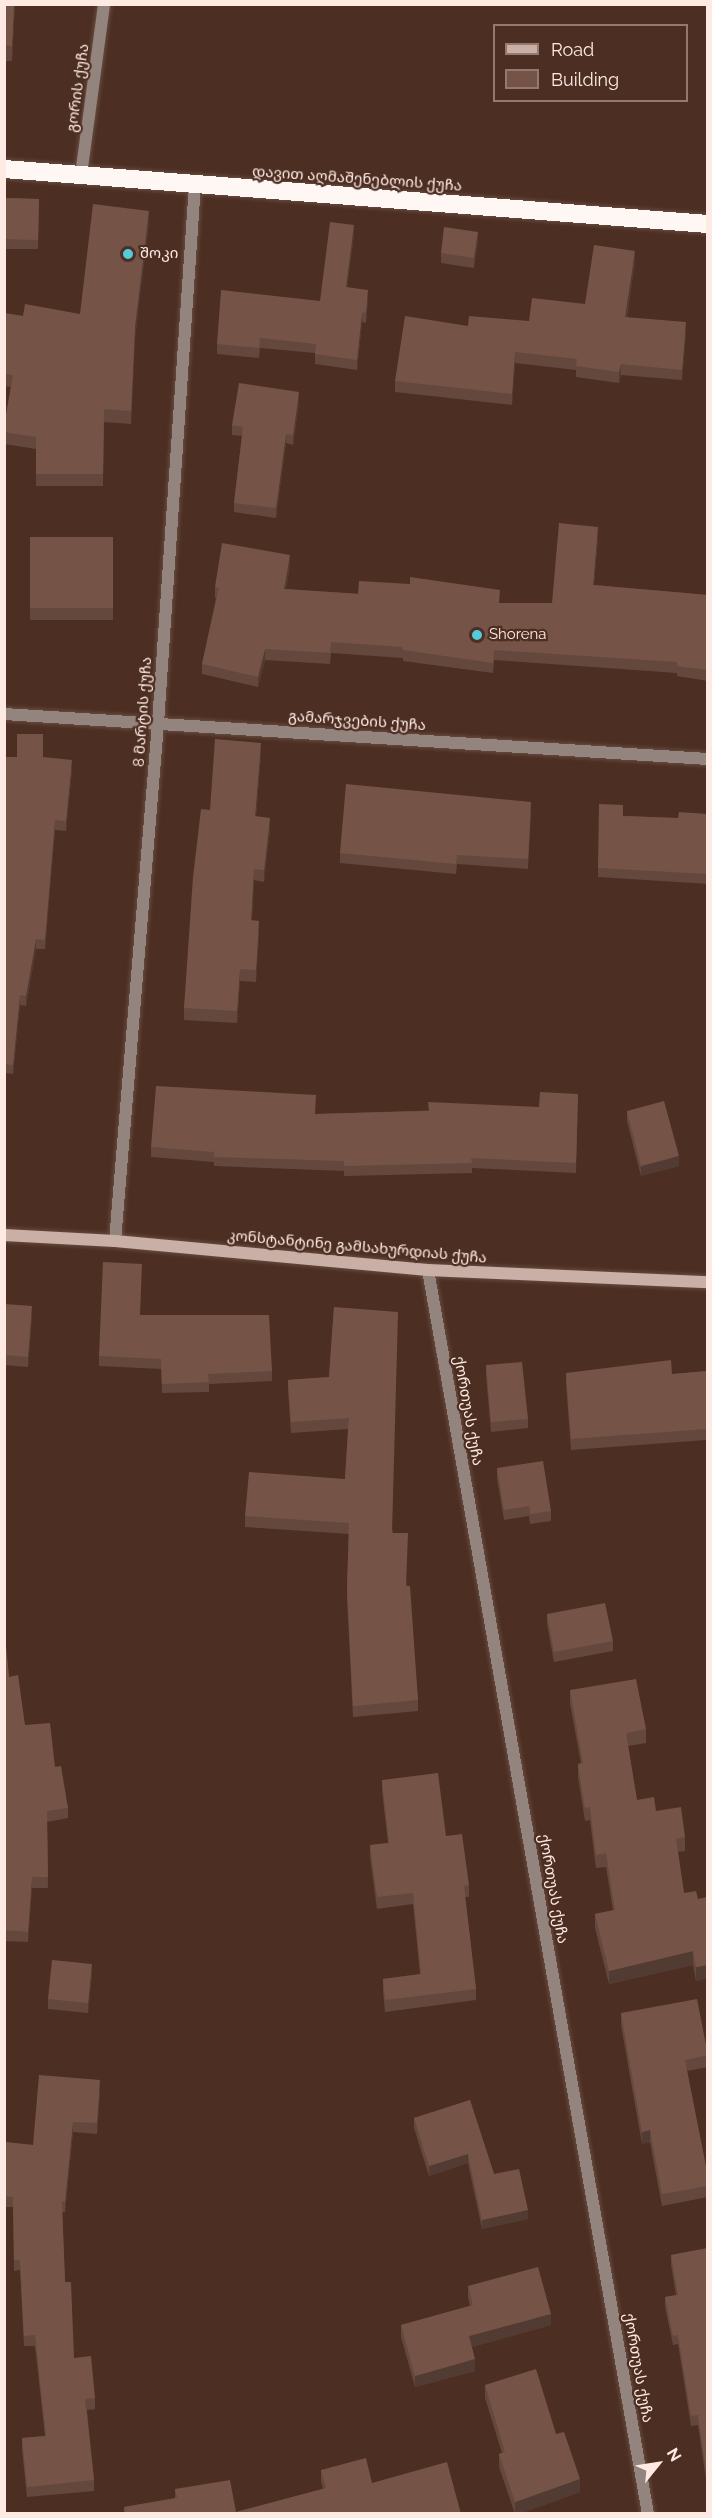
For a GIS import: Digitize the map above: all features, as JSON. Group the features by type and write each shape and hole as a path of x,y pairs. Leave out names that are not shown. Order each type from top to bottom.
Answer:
{"highway":[{"name":"დავით აღმაშენებლის ქუჩა","path":"4,169 708,224"}],"main road":[{"name":"კონსტანტინე გამსახურდიას ქუჩა","path":"4,1235 115,1241 428,1270 708,1282"}],"street":[{"name":"გორის ქუჩა","path":"81,175 104,4"},
{"name":"8 მარტის ქუჩა","path":"115,1241 158,723 195,185"},
{"name":"გამარჯვების ქუჩა","path":"4,714 708,759"},
{"name":"ქორთუას ქუჩა","path":"428,1270 648,2514"}],"building":[{"path":"4,4 14,4 12,46 4,45"},
{"path":"4,198 39,199 38,240 4,239"},
{"path":"93,204 149,211 135,326 131,411 104,409 103,474 36,474 36,437 4,432 13,375 4,374 4,313 23,316 25,304 80,314"},
{"path":"330,222 354,225 346,287 368,290 366,313 362,312 357,360 315,354 316,344 260,338 259,348 217,344 221,290 320,301"},
{"path":"444,227 478,232 474,258 441,253"},
{"path":"594,245 635,251 625,317 686,322 682,370 621,364 619,372 576,366 577,359 515,352 512,394 395,381 405,316 468,326 469,316 529,321 532,298 585,304"},
{"path":"239,383 299,392 293,435 286,434 276,508 234,503 243,427 232,425"},
{"path":"559,523 598,527 593,585 708,595 708,670 677,666 677,662 494,650 493,663 403,650 403,647 331,642 330,653 265,649 258,677 202,664 219,588 215,587 222,543 290,555 284,589 358,594 359,581 410,584 410,577 500,590 499,603 552,603"},
{"path":"30,537 113,537 113,608 30,608"},
{"path":"17,734 43,734 43,757 72,760 66,821 55,820 45,940 36,939 26,996 20,995 13,1065 4,1064 4,757 17,757"},
{"path":"215,739 261,743 255,816 270,818 264,870 254,869 251,920 259,921 256,970 240,969 237,1011 184,1008 193,877 201,809 210,810"},
{"path":"346,784 531,802 528,859 457,855 456,864 340,853"},
{"path":"599,804 623,805 623,816 678,818 679,812 708,814 708,874 598,868"},
{"path":"156,1086 316,1095 315,1114 429,1111 428,1102 539,1107 540,1092 578,1094 576,1163 471,1158 472,1163 344,1166 344,1161 214,1157 214,1152 151,1147"},
{"path":"664,1101 679,1156 641,1166 627,1111"},
{"path":"103,1262 142,1264 140,1315 269,1315 272,1371 208,1374 209,1382 162,1384 161,1359 99,1356"},
{"path":"4,1304 32,1306 28,1357 4,1355"},
{"path":"334,1307 398,1312 392,1533 408,1533 406,1586 410,1586 418,1700 353,1706 347,1587 349,1523 245,1516 249,1472 345,1479 349,1418 291,1422 288,1380 329,1377"},
{"path":"671,1360 672,1374 708,1371 708,1452 706,1429 571,1439 566,1373"},
{"path":"522,1362 528,1419 491,1422 486,1365"},
{"path":"543,1461 551,1511 530,1514 529,1506 504,1510 497,1468"},
{"path":"605,1603 613,1641 554,1652 547,1614"},
{"path":"4,1626 9,1677 18,1675 25,1725 50,1723 55,1767 61,1766 68,1808 47,1811 48,1877 32,1877 28,1932 4,1930"},
{"path":"636,1679 646,1729 626,1733 637,1800 654,1797 656,1811 681,1807 685,1837 676,1839 684,1893 696,1891 698,1899 708,1897 708,1965 696,1967 693,1951 609,1971 595,1914 615,1910 606,1853 596,1855 590,1807 585,1808 578,1764 583,1763 570,1690"},
{"path":"438,1773 446,1836 462,1834 469,1885 464,1886 476,1989 385,2000 383,1979 421,1974 413,1893 377,1897 370,1845 389,1843 382,1780"},
{"path":"52,1960 92,1964 88,2003 48,1999"},
{"path":"697,1999 708,2055 685,2060 708,2186 662,2194 650,2130 642,2132 621,2013"},
{"path":"39,2075 100,2080 97,2123 73,2122 65,2202 62,2201 65,2282 71,2282 74,2358 91,2356 95,2398 85,2399 94,2480 27,2487 22,2438 46,2436 35,2335 24,2336 20,2260 14,2260 13,2197 4,2196 4,2142 33,2145"},
{"path":"470,2100 494,2174 519,2169 528,2210 482,2220 468,2154 429,2166 414,2118"},
{"path":"708,2248 708,2470 706,2471 698,2415 691,2416 678,2335 673,2336 665,2297 678,2295 671,2255"},
{"path":"538,2267 551,2314 469,2336 475,2359 415,2376 401,2325 473,2305 468,2286"},
{"path":"536,2369 556,2434 564,2432 580,2479 515,2502 499,2454 505,2452 485,2385"},
{"path":"366,2458 372,2483 447,2462 461,2514 125,2514 124,2507 177,2498 175,2489 230,2480 236,2512 326,2488 321,2470"}],"place":[{"name":"შოკი","path":"128,254"},
{"name":"Shorena","path":"477,635"}]}
